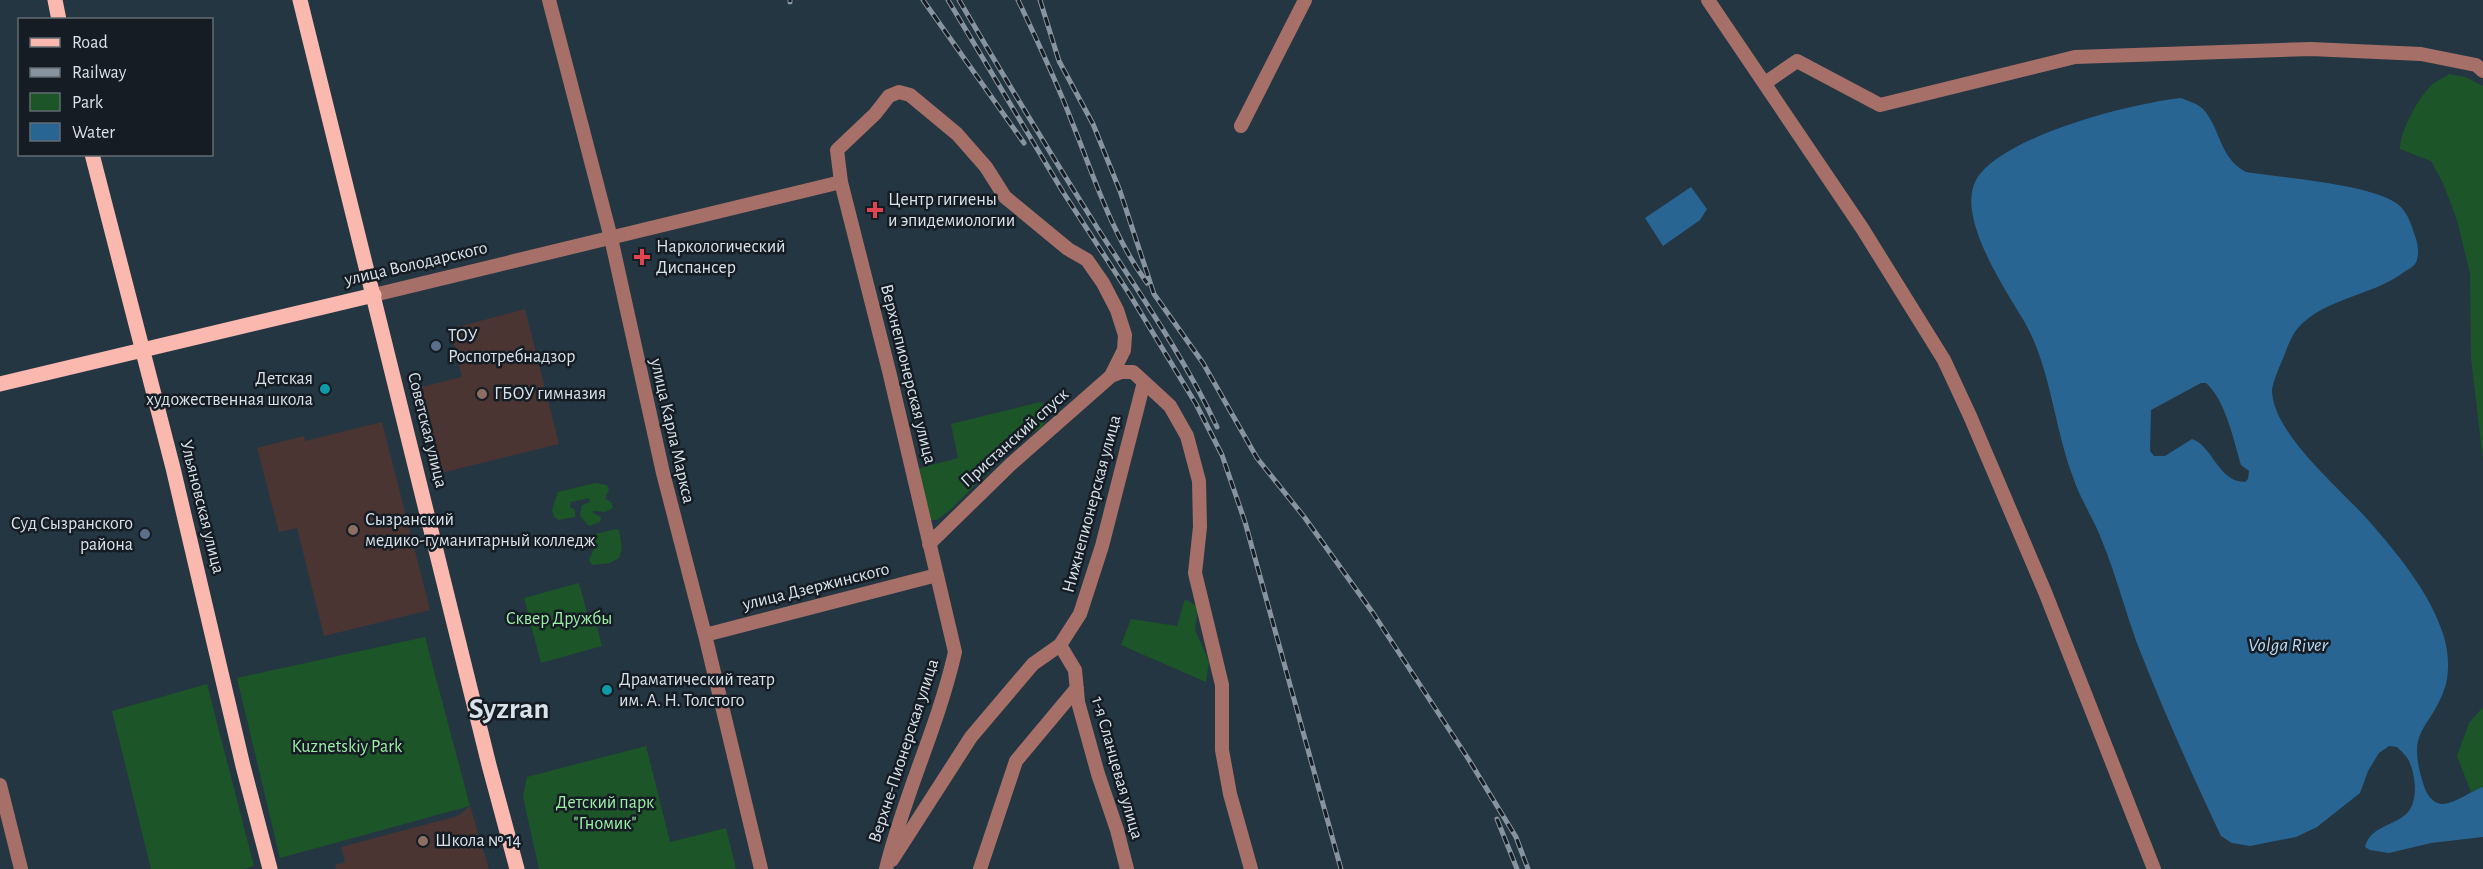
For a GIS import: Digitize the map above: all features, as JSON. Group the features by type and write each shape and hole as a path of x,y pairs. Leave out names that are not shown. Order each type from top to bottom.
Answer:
{"main road":[{"path":"55,0 59,18"},
{"name":"Советская улица","path":"300,0 489,765 517,869"},
{"name":"Ульяновская улица","path":"93,156 209,614 243,766 270,869"},
{"name":"улица Володарского","path":"0,384 374,295"}],"street":[{"name":"улица Карла Маркса","path":"549,0 611,238 663,473 705,635 761,869"},
{"path":"1242,126 1305,0"},
{"path":"1708,0 1862,228 1944,360 2040,582 2154,869"},
{"path":"1765,83 1797,61 1881,105 2075,57 2311,49 2421,54 2480,67"},
{"name":"Верхнепионерская улица","path":"937,575 892,382 840,182 837,150 875,114 889,96 898,92 910,95 957,134 986,167 1005,196 1068,249 1087,260 1103,283 1117,310 1125,335 1124,350 1111,376"},
{"name":"улица Володарского","path":"374,295 840,182"},
{"path":"1111,376 1121,372 1133,372 1170,406 1187,436 1199,481 1200,527 1195,573 1222,685 1222,750 1230,794 1251,869"},
{"name":"Пристанский спуск","path":"929,544 1011,464 1111,376"},
{"name":"Нижнепионерская улица","path":"1060,645 1080,614 1102,546 1144,382"},
{"name":"улица Дзержинского","path":"705,635 937,575"},
{"name":"Верхне-Пионерская улица","path":"886,869 897,825 946,692 955,652 937,575"},
{"path":"886,869 970,737 1033,664 1060,645"},
{"name":"1-я Сланцевая улица","path":"1060,645 1075,670 1078,702 1127,869"},
{"path":"980,869 1016,760 1077,688"},
{"path":"0,785 7,842 21,869"}],"shaded area":[{"name":"ГБОУ гимназия","path":"525,309 559,444 437,474 417,388 462,377 450,329"},
{"name":"Сызранский медико-гуманитарный колледж","path":"382,422 430,610 324,636 297,528 279,532 257,448 304,436 305,441"},
{"name":"Школа № 14","path":"470,806 489,869 336,869 335,865 345,862 341,847 458,816"}],"green space":[{"path":"2449,74 2465,77 2483,86 2483,460 2471,358 2470,273 2457,220 2443,183 2431,161 2400,149 2406,125 2419,100 2431,86"},
{"path":"1040,402 1048,406 1050,414 1042,428 1026,435 950,510 937,520 929,520 916,469 958,458 951,424"},
{"path":"595,483 607,485 609,490 605,498 612,503 613,508 605,512 593,511 601,517 600,522 589,526 580,516 582,505 590,502 589,498 571,502 570,507 575,510 575,517 559,520 554,517 552,510 558,492"},
{"path":"619,530 622,549 619,558 610,563 592,565 589,560 596,544 592,535"},
{"name":"Сквер Дружбы","path":"579,583 588,616 594,615 602,646 541,663 524,598"},
{"path":"1185,599 1198,607 1195,630 1209,661 1206,682 1121,645 1131,619 1177,626"},
{"name":"Kuznetskiy Park","path":"425,637 470,806 280,858 237,678"},
{"path":"207,684 254,866 242,869 151,869 112,711"},
{"path":"2483,707 2483,787 2471,792 2457,756 2469,723"},
{"name":"Детский парк \"Гномик\"","path":"646,746 670,842 726,828 736,869 539,869 523,797 527,777"}],"water":[{"name":"Volga River","path":"2181,98 2201,107 2214,125 2230,159 2246,172 2327,183 2370,192 2388,198 2400,206 2409,220 2418,246 2418,258 2415,264 2392,280 2335,303 2309,318 2293,336 2272,390 2275,407 2295,442 2389,545 2420,586 2436,616 2447,650 2447,677 2440,699 2418,740 2419,766 2427,792 2434,801 2440,804 2448,803 2483,787 2483,837 2431,843 2389,853 2365,847 2372,835 2400,819 2413,804 2415,790 2408,759 2397,747 2389,746 2379,753 2368,771 2360,793 2317,827 2296,837 2250,846 2232,843 2221,836 2179,744 2140,651 2102,541 2076,485 2033,339 1985,252 1972,213 1972,195 1976,180 1990,164 2012,149 2070,124 2159,101","holes":["2201,383 2206,383 2213,390 2224,410 2241,465 2249,471 2245,482 2228,476 2205,449 2192,439 2165,456 2154,456 2150,451 2151,410"]},
{"path":"1691,187 1707,209 1700,220 1663,246 1645,218"}],"railway":[{"path":"923,0 1024,143"},
{"path":"948,0 1063,192 1130,295 1196,404 1222,455 1245,522 1341,869"},
{"path":"959,0 1062,172 1176,351 1217,427"},
{"path":"1018,0 1059,91 1114,225 1147,283"},
{"path":"1040,0 1059,61 1093,124 1120,191 1154,294 1203,363 1257,458 1305,518 1373,613 1469,760 1516,837 1528,869"},
{"path":"1497,819 1517,869"}],"place":[{"name":"Центр гигиены и эпидемиологии","path":"875,210"},
{"name":"Наркологический Диспансер","path":"642,257"},
{"name":"ТОУ Роспотребнадзор","path":"436,346"},
{"name":"Детская художественная школа","path":"325,389"},
{"name":"ГБОУ гимназия","path":"482,394"},
{"name":"Сызранский медико-гуманитарный колледж","path":"353,530"},
{"name":"Суд Сызранского района","path":"145,534"},
{"name":"Драматический театр им. А. Н. Толстого","path":"607,690"},
{"name":"Школа № 14","path":"423,841"}],"district":[{"name":"Syzran","path":"509,709"}]}
